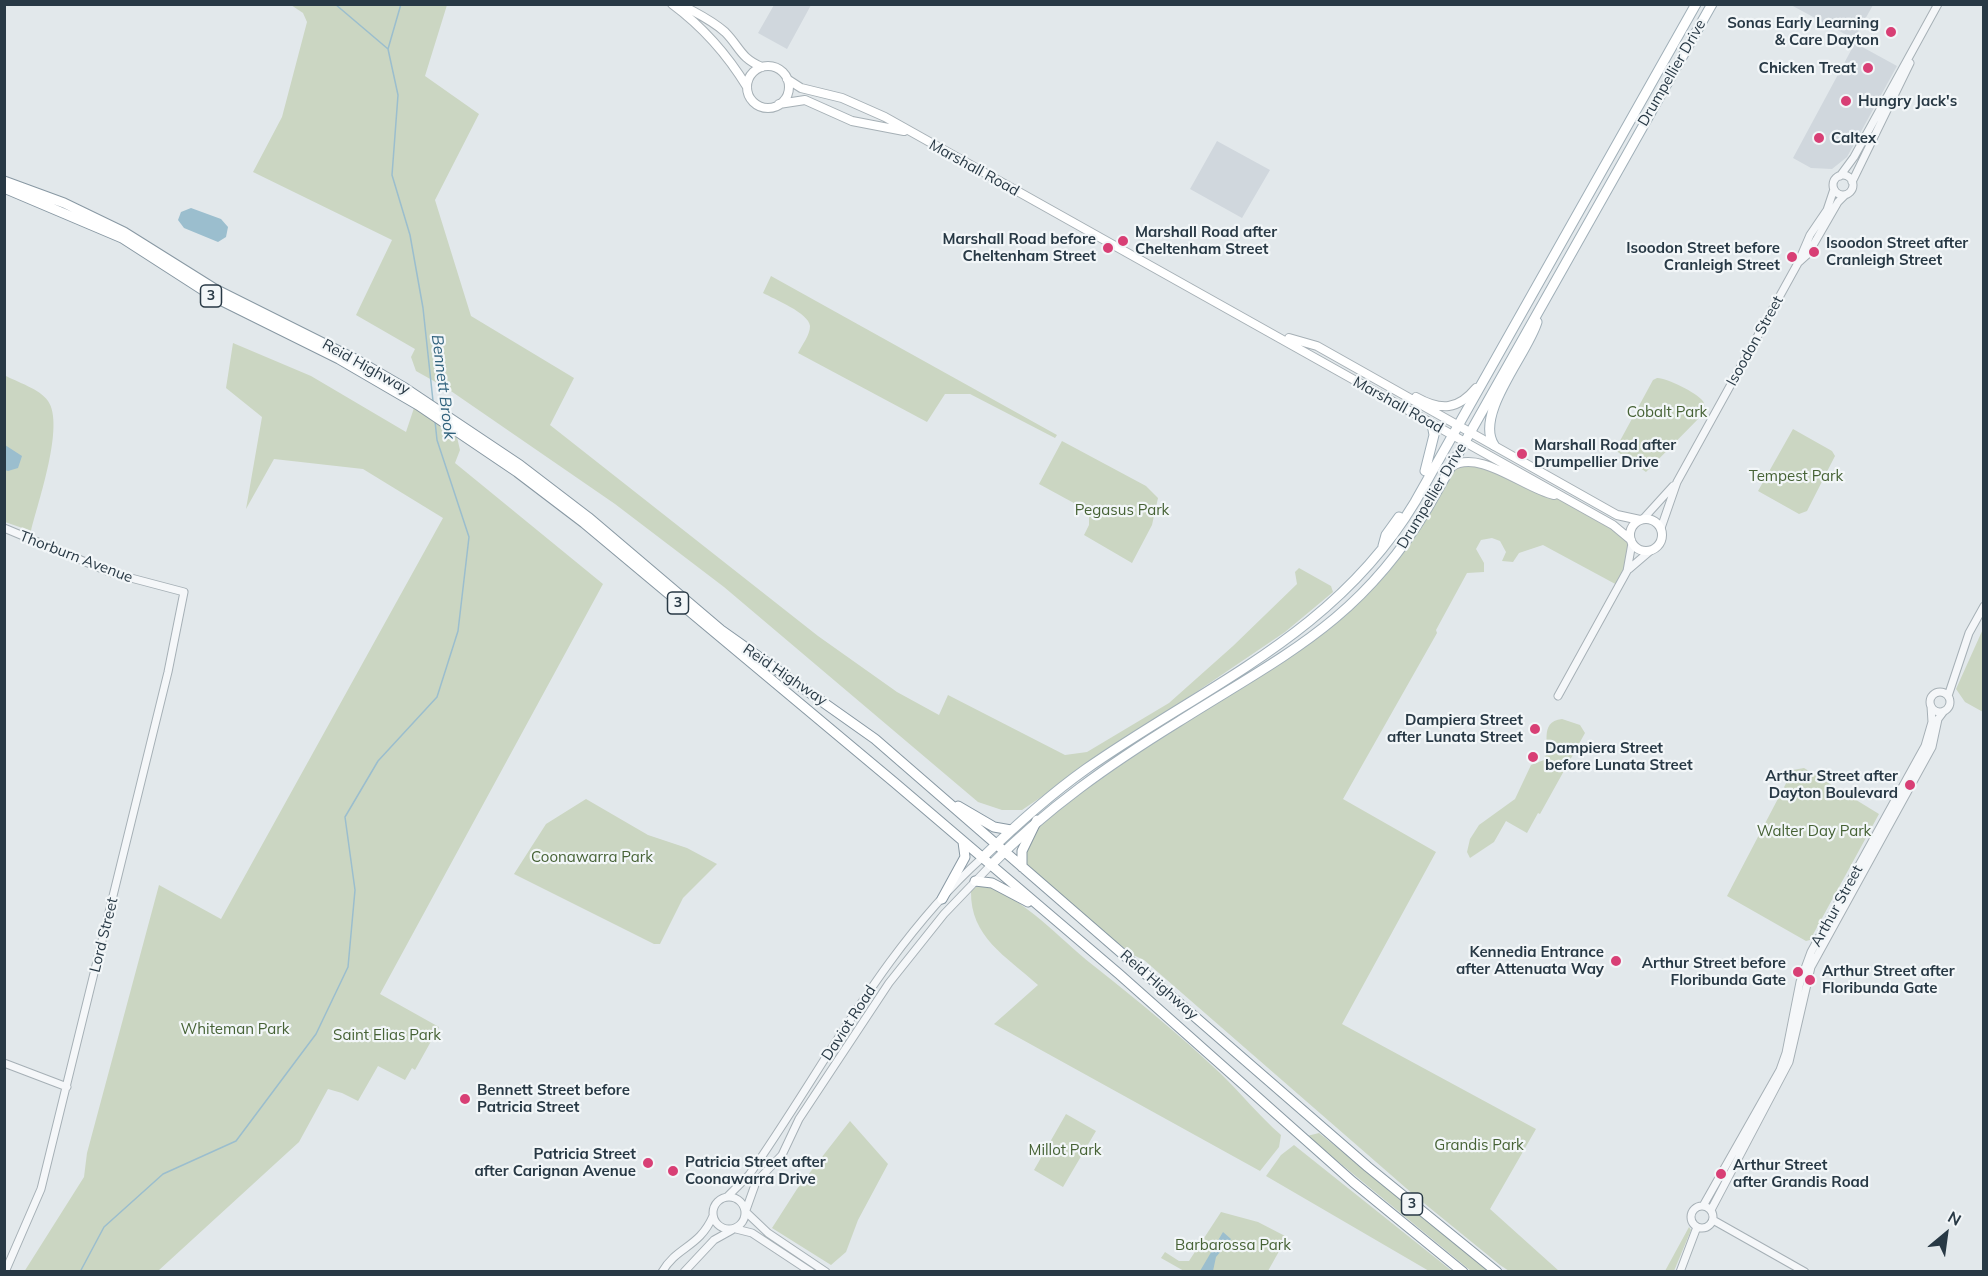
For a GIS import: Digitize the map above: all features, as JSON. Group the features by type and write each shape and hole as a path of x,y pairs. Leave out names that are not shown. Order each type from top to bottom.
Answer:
{"main road":[{"name":"Marshall Road","path":"672,4 692,19 730,57 756,104 768,108 805,100 852,121 911,133"},
{"name":"Marshall Road","path":"680,4 712,21 726,33 744,58 762,67 775,67 801,88 842,98 885,117 1432,424 1454,431"},
{"name":"Drumpellier Drive","path":"982,858 1027,813 1088,768 1302,629 1347,590 1381,552 1410,509 1696,4"},
{"name":"Drumpellier Drive","path":"991,865 1037,820 1099,773 1285,657 1329,626 1368,590 1396,556 1450,467 1712,4"},
{"path":"747,87 752,74 762,67"},
{"path":"779,104 789,90 787,79"},
{"name":"Reid Highway","path":"4,181 64,203 124,232 215,289 357,360 405,388 512,459 588,517 721,630 874,739 1329,1132 1497,1272"},
{"name":"Reid Highway","path":"4,188 122,238 212,296 339,359 457,429 584,523 963,841 1119,974 1315,1148 1463,1272"},
{"path":"1494,445 1489,435 1495,403 1532,335 1541,305"},
{"name":"Marshall Road","path":"1257,324 1317,346 1376,380 1454,431 1612,525 1631,542"},
{"path":"1376,380 1446,407 1465,402 1479,384"},
{"path":"1381,552 1386,535 1428,467 1434,435 1432,424"},
{"name":"Marshall Road","path":"1467,438 1494,445 1617,514 1641,520"},
{"path":"1450,467 1461,462 1486,465 1535,490 1564,498"},
{"path":"1641,520 1653,520 1661,528 1661,544 1650,551 1640,550 1631,542 1632,527 1641,520"},
{"path":"874,739 892,748 957,806 994,826 1011,830"},
{"path":"1022,867 1022,851 1037,820"},
{"path":"942,899 965,857 963,841"},
{"path":"975,881 992,883 1043,910"}],"street":[{"name":"Isoodon Street","path":"1661,528 1677,482 1798,263 1810,235 1827,210 1834,182 1854,157 1938,4"},
{"name":"Isoodon Street","path":"1798,263 1808,254 1845,195 1851,190 1852,182 1891,96 1906,73 1922,33"},
{"path":"1840,176 1848,177 1852,182"},
{"path":"1834,189 1845,195"},
{"name":"Isoodon Street","path":"1641,520 1677,482"},
{"name":"Thorburn Avenue","path":"4,528 119,575 184,592"},
{"path":"1627,571 1631,542"},
{"path":"1558,696 1627,571 1650,551"},
{"name":"Lord Street","path":"5,1272 41,1189 168,672 184,592"},
{"path":"1956,668 1938,692 1931,697 1931,706 1936,711 1944,711 1950,703 1948,696 1956,668 1969,633 1983,606"},
{"path":"1938,692 1948,696"},
{"name":"Arthur Street","path":"1703,1206 1780,1070 1805,964 1925,747 1932,722 1931,706"},
{"name":"Arthur Street","path":"1711,1210 1789,1062 1810,967 1932,747 1938,718 1944,711"},
{"name":"Daviot Road","path":"727,1197 749,1175 875,984 942,899 982,858"},
{"name":"Daviot Road","path":"746,1211 756,1182 782,1155 799,1119 889,983 944,914 991,865"},
{"path":"4,1064 67,1087"},
{"path":"662,1272 674,1257 701,1237 713,1215 716,1204 727,1197 739,1200 746,1211 768,1233 826,1272"},
{"path":"1713,1220 1707,1227 1697,1227 1692,1222 1691,1214 1697,1207 1703,1206 1711,1210 1713,1220 1805,1272"},
{"path":"684,1272 714,1240 742,1223 746,1211"},
{"path":"713,1215 720,1227 752,1233 811,1272"},
{"path":"1680,1272 1697,1227"}],"shaded area":[{"path":"774,5 811,5 787,49 758,33"},
{"path":"1791,5 1873,5 1854,39"},
{"path":"1855,43 1897,66 1847,157 1832,169 1811,168 1793,158"},
{"path":"1217,141 1270,170 1242,218 1190,189"}],"green space":[{"path":"291,5 447,5 425,76 479,114 435,200 471,316 574,378 550,425 818,636 897,692 939,715 948,695 1065,755 1087,752 1169,703 1233,646 1297,584 1295,572 1299,568 1331,586 1333,592 1285,632 1022,810 1002,810 978,802 724,587 615,504 448,389 416,371 411,357 415,349 356,315 392,240 253,172 282,117 307,22 303,13"},
{"path":"771,276 1057,435 1055,438 970,394 945,394 927,422 798,353 810,326 798,311 763,293"},
{"name":"Whiteman Park","path":"233,343 311,376 406,432 418,396 452,416 460,450 455,463 603,584 380,994 439,1027 415,1070 412,1068 405,1080 378,1066 358,1101 328,1089 299,1142 158,1271 24,1272 84,1177 87,1153 159,885 221,919 443,518 363,469 274,459 246,509 262,417 226,388"},
{"path":"4,375 40,393 48,401 52,412 54,427 52,445 31,531 5,522"},
{"name":"Cobalt Park","path":"1657,378 1694,393 1703,402 1704,409 1703,414 1646,472 1615,450 1653,380"},
{"name":"Tempest Park","path":"1793,429 1832,451 1835,456 1807,511 1799,514 1758,491"},
{"name":"Pegasus Park","path":"1062,441 1146,486 1158,498 1152,525 1132,563 1084,535 1089,525 1089,514 1083,508 1039,484"},
{"name":"Grandis Park","path":"1468,462 1577,506 1616,530 1634,546 1619,586 1543,545 1519,553 1513,562 1502,561 1506,552 1500,541 1492,538 1481,540 1476,549 1484,563 1484,572 1467,573 1436,630 1437,633 1343,799 1436,852 1342,1024 1536,1129 1490,1209 1559,1271 1509,1271 1500,1265 1414,1195 1144,960 1133,955 1022,867 1025,845 1029,836 1040,820 1064,798 1315,637 1391,563 1450,467"},
{"path":"1983,629 1983,712 1965,702 1956,689"},
{"path":"1562,719 1580,725 1585,733 1540,814 1538,813 1527,833 1506,821 1494,842 1470,858 1467,852 1470,839 1479,825 1515,799 1531,765 1544,760 1547,730 1554,721"},
{"name":"Walter Day Park","path":"1804,768 1879,814 1810,940 1806,941 1727,896 1793,770"},
{"name":"Coonawarra Park","path":"586,799 648,835 687,848 717,864 683,898 660,944 654,944 514,874 546,824"},
{"path":"980,884 1012,899 1041,920 1189,1045 1281,1135 1279,1147 1260,1171 994,1024 1038,985 1002,955 983,933 972,907 971,891"},
{"name":"Millot Park","path":"1066,1114 1096,1131 1063,1187 1034,1170"},
{"path":"850,1121 888,1164 858,1220 846,1252 831,1265 772,1228 797,1189"},
{"path":"1319,1133 1493,1271 1471,1271 1307,1136"},
{"path":"1294,1145 1452,1271 1429,1271 1266,1176 1281,1155"},
{"name":"Barbarossa Park","path":"1221,1212 1258,1222 1287,1237 1268,1271 1184,1271 1161,1258 1165,1252 1179,1261 1189,1261"},
{"path":"1689,1227 1691,1230 1674,1271 1665,1271"}],"water":[{"path":"191,208 221,219 228,227 226,237 218,242 184,228 178,220 181,212"},
{"path":"5,445 22,456 18,468 5,470"},
{"path":"1223,1232 1231,1239 1216,1257 1213,1271 1200,1271"}],"waterway":[{"path":"335,4 388,49"},
{"name":"Bennett Brook","path":"401,4 388,49 398,95 392,175 410,235 423,308 433,401"},
{"name":"Bennett Brook","path":"80,1272 104,1227 163,1174 236,1141 316,1034 348,967 355,890 345,817 378,761 437,697 458,631 469,537 437,440 435,421"}],"place":[{"name":"Sonas Early Learning & Care Dayton","path":"1891,32"},
{"name":"Chicken Treat","path":"1868,68"},
{"name":"Hungry Jack's","path":"1846,101"},
{"name":"Caltex","path":"1819,138"},
{"name":"Marshall Road after Cheltenham Street","path":"1123,241"},
{"name":"Marshall Road before Cheltenham Street","path":"1108,248"},
{"name":"Isoodon Street after Cranleigh Street","path":"1814,252"},
{"name":"Isoodon Street before Cranleigh Street","path":"1792,257"},
{"name":"Marshall Road after Drumpellier Drive","path":"1522,454"},
{"name":"Dampiera Street after Lunata Street","path":"1535,729"},
{"name":"Dampiera Street before Lunata Street","path":"1533,757"},
{"name":"Arthur Street after Dayton Boulevard","path":"1910,785"},
{"name":"Kennedia Entrance after Attenuata Way","path":"1616,961"},
{"name":"Arthur Street before Floribunda Gate","path":"1798,972"},
{"name":"Arthur Street after Floribunda Gate","path":"1810,980"},
{"name":"Bennett Street before Patricia Street","path":"465,1099"},
{"name":"Patricia Street after Carignan Avenue","path":"648,1163"},
{"name":"Patricia Street after Coonawarra Drive","path":"673,1171"},
{"name":"Arthur Street after Grandis Road","path":"1721,1174"}],"park label":[{"name":"Saint Elias Park","path":"387,1035"}]}
